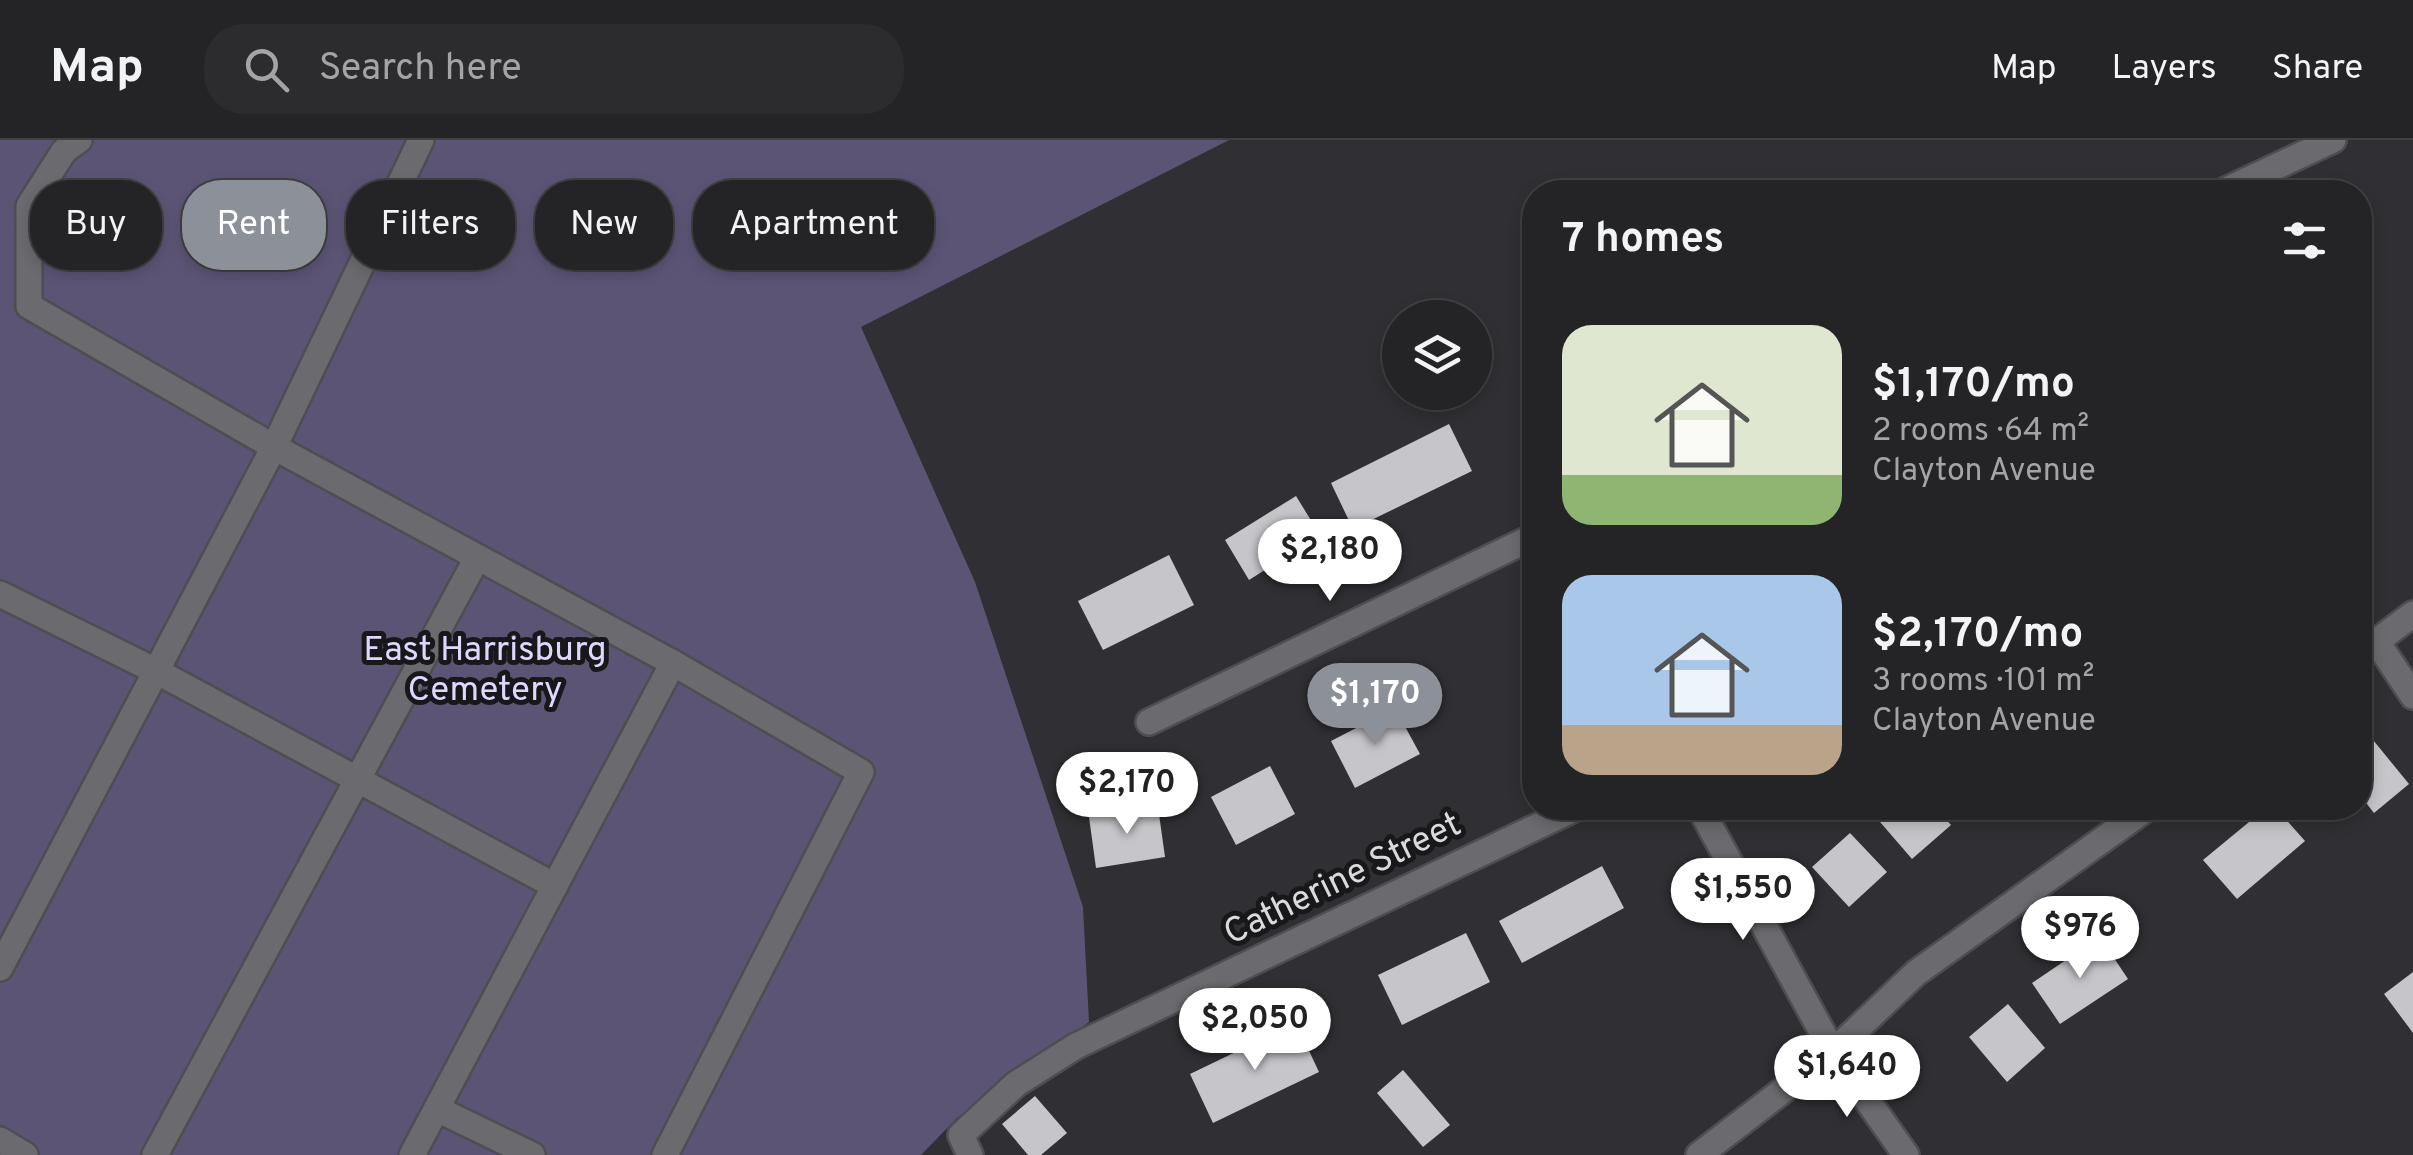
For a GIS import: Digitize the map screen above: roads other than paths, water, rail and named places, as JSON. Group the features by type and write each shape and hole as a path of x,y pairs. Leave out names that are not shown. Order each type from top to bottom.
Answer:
{"street":[{"path":"79,140 64,151 29,206 29,306 274,447 673,663 861,772 665,1155"},
{"path":"0,968 274,447 421,140"},
{"path":"2247,180 2332,140"},
{"path":"1148,722 1522,542"},
{"path":"155,1155 477,558"},
{"path":"0,594 158,672 554,886"},
{"path":"2372,645 2413,614"},
{"path":"2372,652 2413,696"},
{"path":"412,1155 673,663"},
{"name":"Catherine Street","path":"970,1155 961,1135 1016,1084 1076,1046 1551,820"},
{"path":"1707,820 1834,1052 1906,1155"},
{"path":"1699,1155 1834,1052 1916,973 2130,820"},
{"path":"437,1109 532,1155"},
{"path":"0,1140 25,1155"}],"park label":[{"name":"East Harrisburg Cemetery","path":"485,671"}]}
